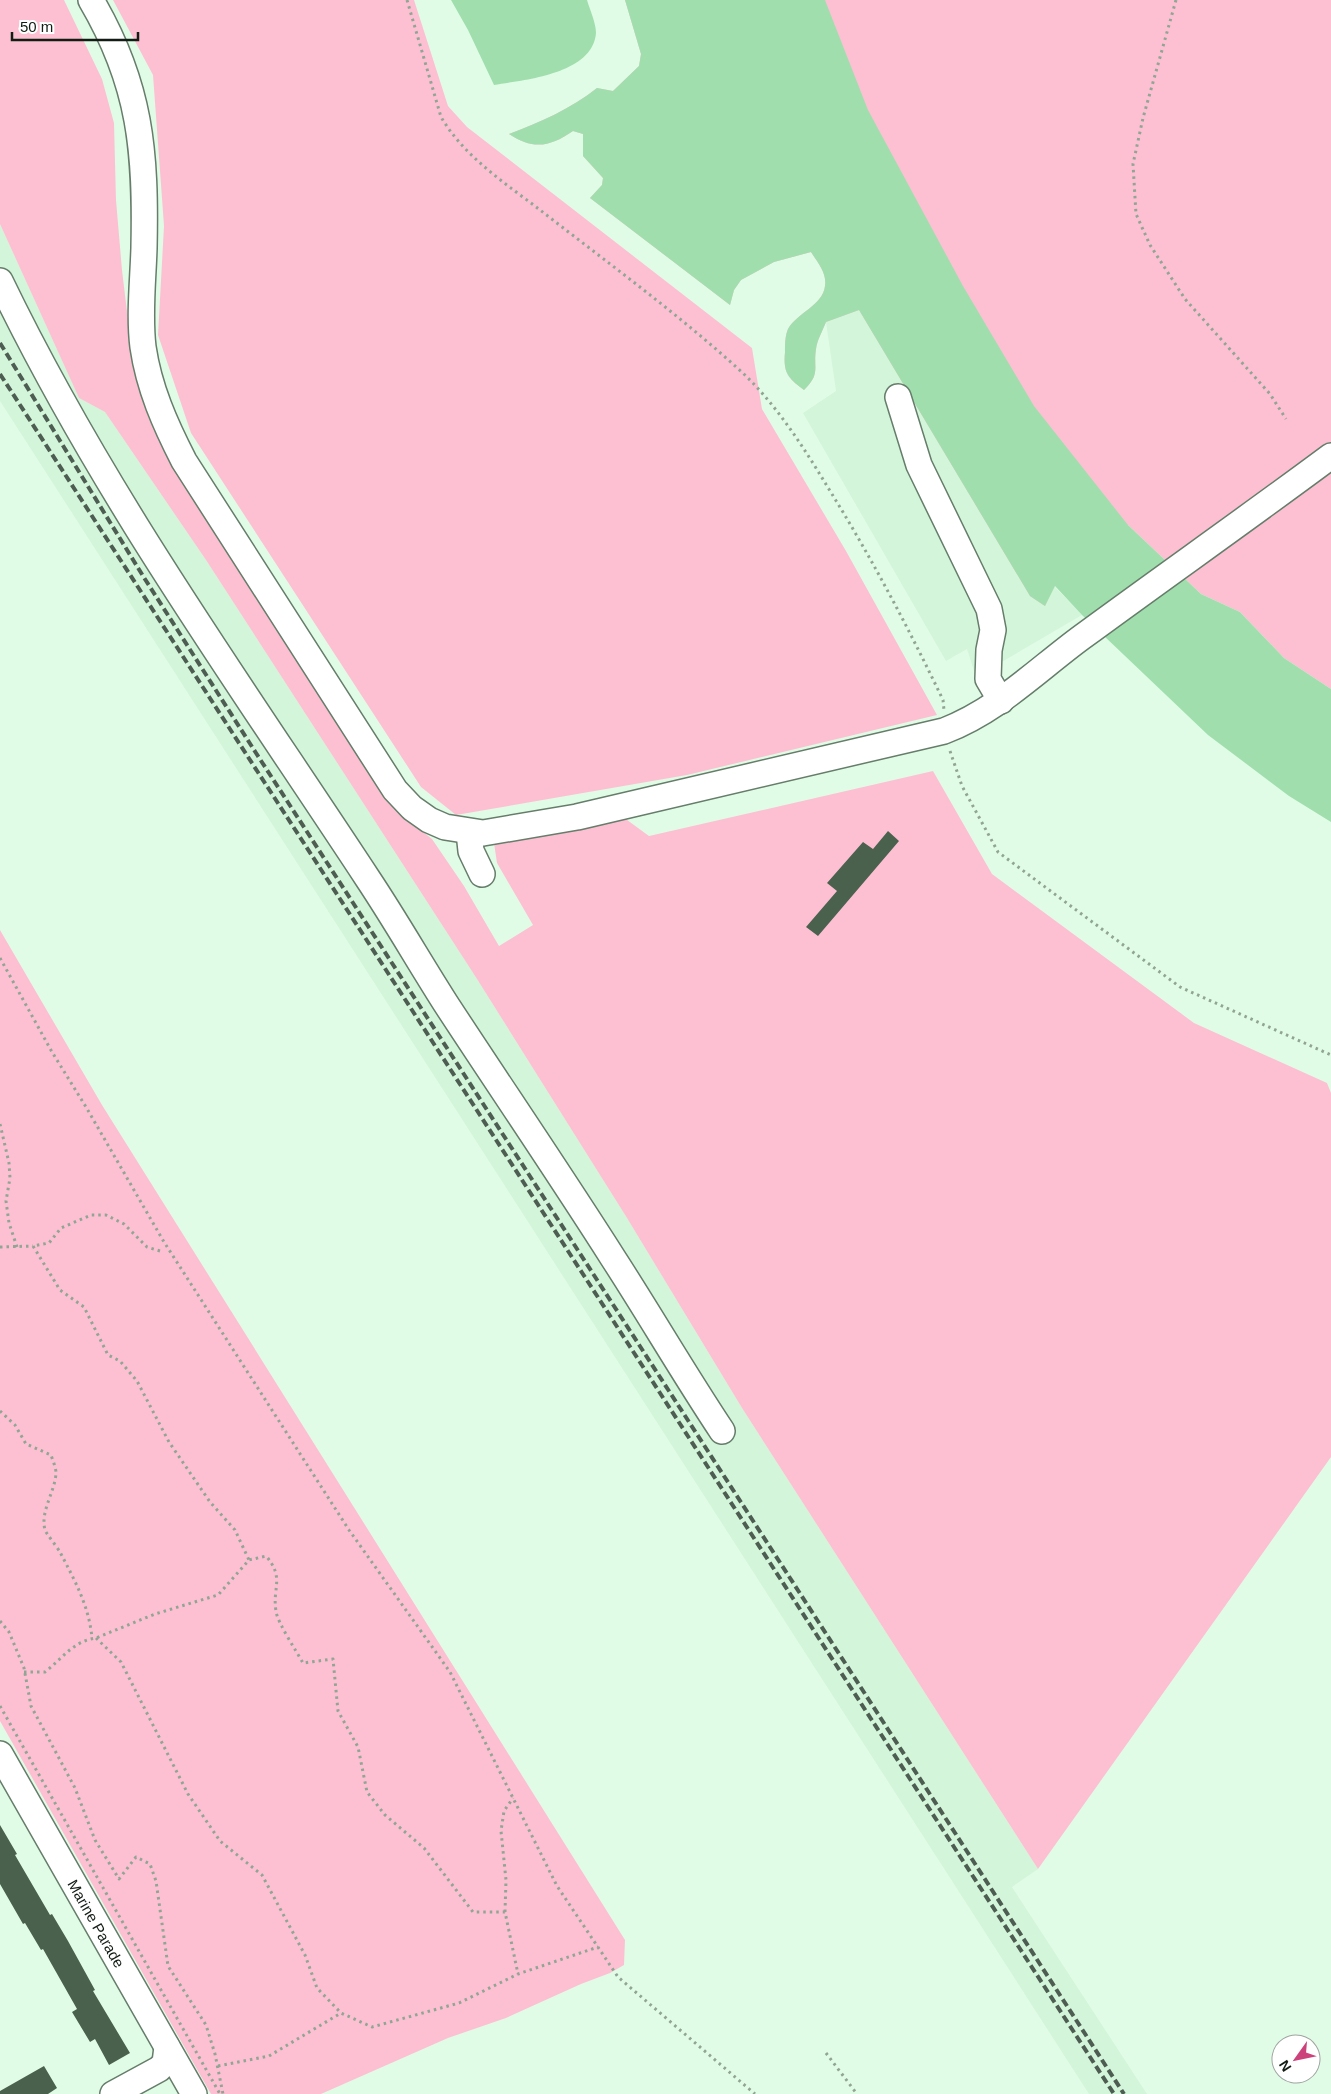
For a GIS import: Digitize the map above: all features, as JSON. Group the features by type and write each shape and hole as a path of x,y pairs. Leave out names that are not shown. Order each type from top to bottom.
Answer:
{"street":[{"path":"91,0 116,49 130,84 140,128 144,177 143,346 151,384 168,430 184,461 395,790 412,808 429,820 446,827 483,833 577,817 944,731 957,726 1001,700 1069,646 1204,547 1306,465 1331,456"},
{"path":"0,281 73,419 148,546 370,882 448,1006 596,1231 722,1431"},
{"path":"898,396 918,465 989,609 993,630 989,650 988,679 1001,700"},
{"path":"469,832 471,851 482,874"},
{"name":"Marine Parade","path":"0,1754 194,2094"},
{"path":"112,2094 159,2069 165,2063 167,2047"}],"path":[{"path":"407,0 441,117 448,129 479,162 689,326 736,366 777,411 807,454 853,528 891,595 943,700 944,731 962,786 998,852 1180,987 1331,1055"},
{"path":"1176,0 1145,110 1133,164 1136,214 1150,245 1185,299 1270,394 1286,419"},
{"path":"0,958 52,1052 164,1242 349,1530 450,1672 557,1886 618,1977 754,2094"},
{"path":"0,1124 9,1163 10,1178 6,1201 9,1223 17,1247"},
{"path":"0,1247 33,1246 49,1243 60,1228 91,1215 106,1215 124,1224 147,1247 160,1251"},
{"path":"33,1246 60,1290 84,1307 108,1355 120,1361 137,1382 169,1442 210,1502 235,1530 250,1560"},
{"path":"0,1411 15,1425 26,1444 51,1455 56,1472 52,1494 44,1518 45,1532 52,1539 76,1583 90,1616 94,1638 121,1662 188,1794 220,1840 262,1875 304,1955 316,1988 342,2014 372,2027 459,2003 518,1974 598,1947"},
{"path":"24,1672 45,1672 72,1646 86,1639 94,1638 155,1614 218,1595 250,1560 266,1556 272,1563 278,1580 276,1613 303,1663 333,1659 338,1711 358,1747 367,1792 385,1815 424,1848 473,1912 505,1912"},
{"path":"0,1621 9,1632 24,1672 31,1706 75,1788 95,1840 119,1879 136,1857 150,1864 156,1881 168,1966 206,2025 218,2066 222,2094"},
{"path":"0,1706 222,2094"},
{"path":"513,1798 504,1811 502,1831 506,1880 505,1912 518,1974"},
{"path":"218,2066 269,2056 342,2014"},
{"path":"826,2053 857,2094"}],"shaded area":[{"path":"0,0 64,0 102,79 114,123 116,200 134,370 149,419 175,467 216,533 394,809 432,839 464,886 499,946 533,925 497,863 494,843 623,817 649,836 933,771 992,874 1194,1023 1327,1083 1331,1093 1331,1457 1038,1869 742,1408 627,1218 477,979 206,560 105,412 79,398 0,224"},
{"path":"113,0 414,0 448,106 467,127 752,348 762,409 846,551 937,715 687,775 456,815 421,787 191,433 158,335 164,226 153,75"},
{"path":"451,0 587,0 596,33 592,47 583,58 570,66 539,77 494,85 468,30"},
{"path":"625,0 1331,0 1331,689 1284,658 1240,612 1201,594 1128,525 1054,586 1045,606 1030,596 859,310 826,322 817,346 813,379 804,390 790,378 785,365 785,340 788,329 797,318 815,304 823,293 825,286 823,272 811,252 774,262 741,280 734,290 730,305 590,198 602,185 603,178 583,156 583,134 573,131 549,143 534,144 526,143 509,134 566,109 597,88 613,91 639,66 641,54"},
{"path":"625,0 825,0 868,110 963,286 1034,406 1128,525 1201,594 1240,612 1284,658 1331,689 1331,822 1289,796 1208,735 1082,615 1055,586 1045,606 1030,596 859,310 826,322 817,346 813,379 804,390 790,378 785,365 785,340 788,329 797,318 815,304 823,293 825,286 823,272 811,252 774,262 741,280 734,290 730,305 590,198 602,185 603,178 583,156 583,134 573,131 549,143 534,144 526,143 509,134 566,109 597,88 613,91 639,66 641,54"},
{"path":"0,224 79,398 105,412 206,560 477,979 627,1218 742,1408 1038,1869 1012,1887 1147,2094 1089,2094 0,401"},
{"path":"859,310 1030,596 1054,586 1082,615 976,677 967,649 946,661 803,413 836,391 826,322"},
{"path":"0,930 102,1105 625,1940 624,1965 610,1973 506,2018 448,2038 321,2094 211,2094 0,1721"}],"building":[{"path":"888,831 899,841 818,936 806,927 837,891 827,883 863,842 873,849"},
{"path":"0,1825 17,1854 15,1855 50,1915 52,1914 68,1941 95,1990 93,1991 130,2053 109,2065 95,2039 90,2042 72,2012 77,2009 43,1949 41,1950 25,1923 23,1924 0,1884"},
{"path":"44,2066 57,2088 48,2094 0,2094 0,2091"}],"railway":[{"path":"0,343 143,576 256,753 1124,2094"},
{"path":"0,374 1114,2094"}]}
